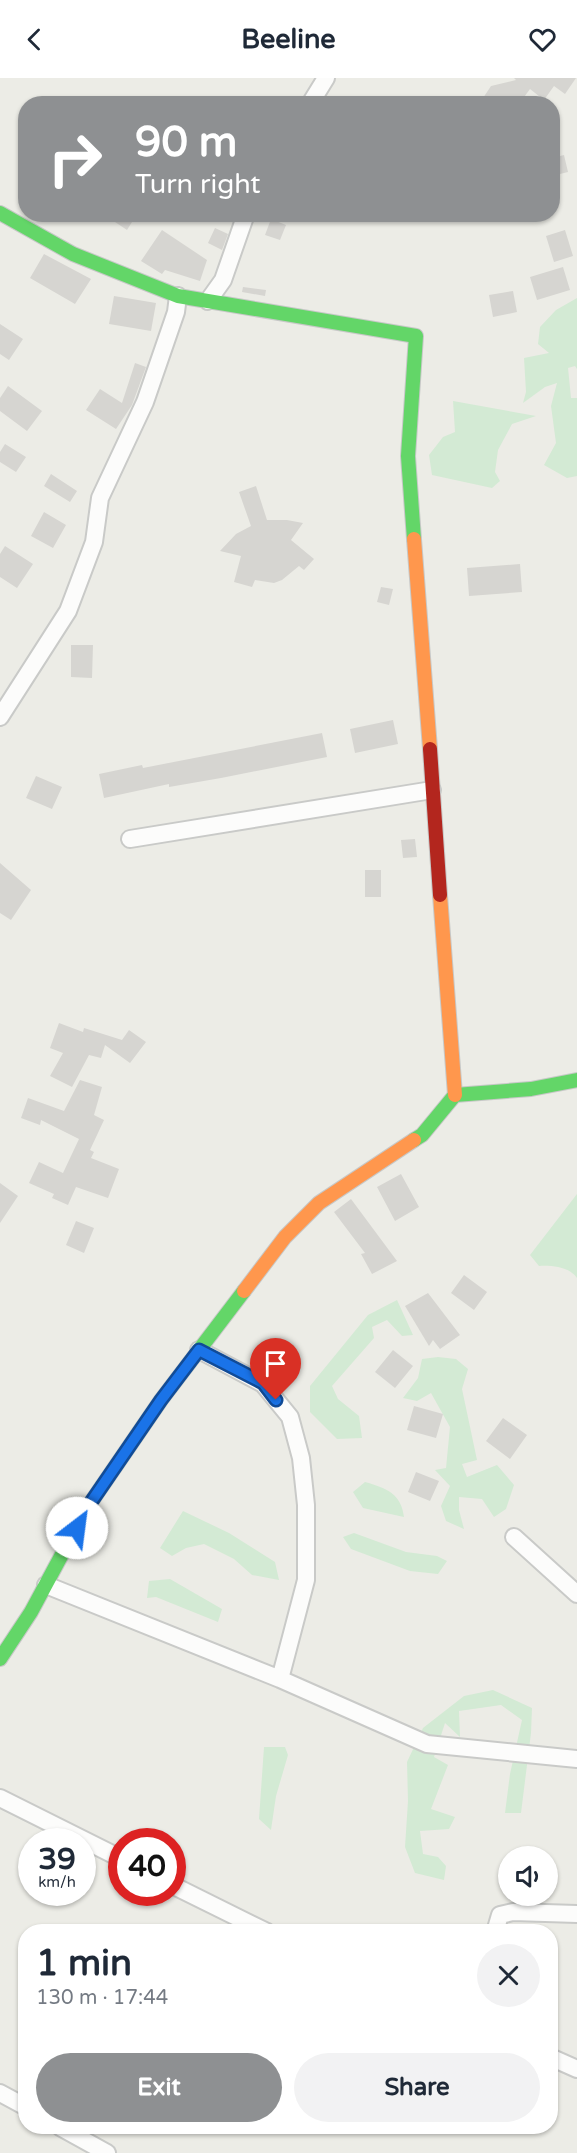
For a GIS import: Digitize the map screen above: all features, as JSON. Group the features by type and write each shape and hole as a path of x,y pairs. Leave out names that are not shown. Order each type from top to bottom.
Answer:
{"street":[{"path":"315,96 326,78"},
{"path":"0,213 73,254 178,296 416,336 408,456 455,1095 422,1135 319,1203 285,1237 161,1400 87,1508 32,1612 0,1659"},
{"path":"208,301 223,280 243,222"},
{"path":"0,717 68,611 94,542 100,498 145,402 176,312 178,296"},
{"path":"130,839 432,790"},
{"path":"455,1095 531,1089 577,1080"},
{"path":"199,1350 263,1383 290,1417 301,1458 306,1505 306,1580 280,1679"},
{"path":"514,1537 577,1594"},
{"path":"46,1586 280,1679 427,1744 577,1759"},
{"path":"0,1798 108,1852"},
{"path":"186,1892 251,1924"},
{"path":"497,1924 500,1915 506,1914 577,1914"},
{"path":"558,2060 577,2069"},
{"path":"0,2093 18,2103"},
{"path":"73,2134 107,2153"}],"green space":[{"path":"577,298 577,369 575,366 568,368 571,398 577,398 577,476 567,478 544,465 556,443 551,406 557,383 545,387 523,403 526,392 524,358 549,353 538,344 540,327 556,310"},
{"path":"453,401 536,416 512,424 498,450 495,472 500,481 492,488 432,475 429,455 443,437 455,432"},
{"path":"577,1194 577,1278 565,1269 539,1266 530,1255"},
{"path":"397,1300 413,1335 402,1336 387,1320 372,1327 374,1338 332,1386 338,1399 359,1416 362,1438 337,1439 310,1412 310,1386 368,1315"},
{"path":"438,1357 456,1359 468,1369 462,1389 477,1460 462,1464 467,1477 497,1465 514,1485 506,1509 494,1517 482,1499 459,1497 459,1510 464,1529 446,1521 441,1506 450,1486 435,1470 446,1468 450,1427 431,1393 417,1401 403,1398 418,1378 422,1359"},
{"path":"365,1482 380,1487 396,1497 400,1502 404,1517 363,1508 353,1492"},
{"path":"183,1511 229,1533 275,1562 279,1580 252,1575 234,1559 204,1544 186,1548 172,1556 160,1548"},
{"path":"354,1533 406,1552 437,1556 447,1561 438,1574 410,1571 351,1549 343,1537"},
{"path":"170,1579 222,1609 218,1622 156,1597 147,1598 149,1581"},
{"path":"493,1690 532,1708 521,1813 505,1813 510,1774 522,1720 501,1705 459,1711 460,1737 445,1723 434,1757 448,1765 431,1809 455,1817 449,1829 420,1831 423,1854 438,1857 446,1866 444,1880 415,1873 405,1847 408,1801 407,1762 423,1728 464,1696"},
{"path":"264,1747 285,1747 288,1755 276,1796 271,1830 259,1819"}],"building":[{"path":"514,78 576,78 565,94 554,86 547,96 539,96 530,89 525,96 484,96 491,86 516,80"},
{"path":"564,155 568,172 560,174 560,156"},
{"path":"115,222 132,222 127,230"},
{"path":"270,222 286,225 280,240 265,235"},
{"path":"215,228 228,234 222,250 208,243"},
{"path":"162,230 207,260 200,281 165,270 162,274 141,261"},
{"path":"565,230 573,256 554,262 546,236"},
{"path":"44,254 91,279 75,304 30,278"},
{"path":"563,267 570,290 537,300 530,277"},
{"path":"243,287 266,290 265,296 242,292"},
{"path":"513,291 517,312 493,317 489,295"},
{"path":"114,296 156,303 151,331 109,324"},
{"path":"0,324 23,339 9,360 0,354"},
{"path":"135,363 146,367 132,405 116,429 86,410 100,389 122,403"},
{"path":"8,386 42,411 27,431 0,411 0,398"},
{"path":"5,444 26,457 16,472 0,462 0,452"},
{"path":"51,474 77,491 70,502 44,486"},
{"path":"256,486 267,520 303,523 291,540 314,559 304,570 299,566 282,580 274,583 255,580 252,587 234,582 241,556 220,551 236,534 251,526 239,492"},
{"path":"44,512 66,525 53,548 31,536"},
{"path":"5,546 33,564 17,588 0,577 0,554"},
{"path":"520,564 522,592 469,596 467,568"},
{"path":"381,587 393,589 389,605 377,602"},
{"path":"71,645 93,645 92,678 71,677"},
{"path":"393,720 398,744 355,753 350,729"},
{"path":"322,733 327,757 169,787 169,784 104,798 99,774 142,765 143,768"},
{"path":"36,776 62,787 52,809 26,798"},
{"path":"415,839 417,857 403,858 401,840"},
{"path":"0,863 31,890 11,920 0,913"},
{"path":"365,870 381,870 381,897 365,897"},
{"path":"59,1023 83,1032 84,1028 122,1040 129,1030 146,1042 130,1063 105,1045 101,1058 89,1055 72,1087 50,1076 63,1053 50,1048"},
{"path":"80,1080 102,1087 94,1115 104,1120 90,1150 94,1152 91,1158 119,1169 108,1198 76,1187 68,1205 52,1198 54,1194 29,1183 39,1162 63,1173 79,1139 41,1120 40,1125 21,1118 28,1098 64,1111"},
{"path":"401,1174 419,1207 395,1221 377,1187"},
{"path":"0,1183 18,1196 0,1223"},
{"path":"351,1199 397,1261 372,1274 361,1254 365,1253 334,1212"},
{"path":"76,1221 94,1228 84,1253 66,1245"},
{"path":"464,1275 487,1292 474,1310 451,1293"},
{"path":"428,1293 460,1335 440,1349 433,1340 429,1346 405,1306"},
{"path":"393,1350 413,1366 395,1388 375,1372"},
{"path":"414,1406 443,1414 436,1438 407,1430"},
{"path":"503,1418 527,1435 510,1459 486,1441"},
{"path":"416,1472 439,1481 430,1501 408,1492"}],"traffic: fast":[{"path":"0,213 73,254 178,296 416,336 408,456 414,539"},
{"path":"414,1140 422,1135 455,1095 531,1089 577,1080"},
{"path":"0,1659 31,1612 87,1508 161,1400 244,1291"}],"traffic: slow":[{"path":"414,539 430,749"},
{"path":"440,895 455,1095"},
{"path":"244,1291 285,1237 319,1203 414,1140"}],"traffic: jam":[{"path":"430,749 440,895"}],"route":[{"path":"77,1528 87,1508 161,1400 199,1350 263,1383 276,1400"}]}
